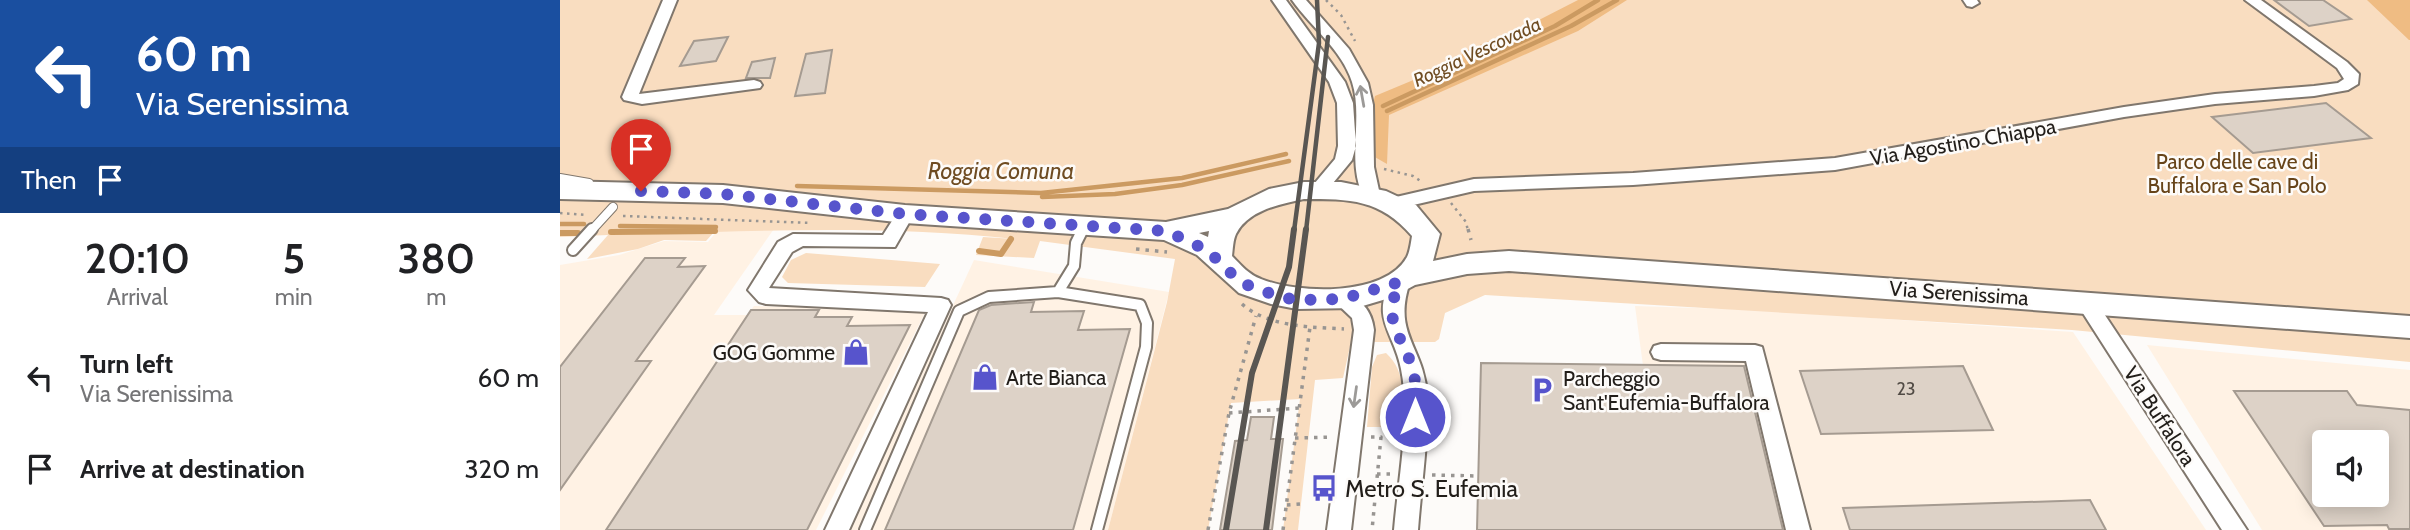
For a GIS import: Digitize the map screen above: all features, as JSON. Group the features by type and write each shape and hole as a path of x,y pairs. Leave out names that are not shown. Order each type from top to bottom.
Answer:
{"main road":[{"name":"Via Serenissima","path":"560,190 611,204 637,198 694,200 723,194 823,216"},
{"name":"Via Serenissima","path":"1173,242 1269,199 1318,190 1384,199 1408,211 1425,231 1469,252 1509,261"},
{"name":"Via Serenissima","path":"560,205 611,204 823,216 905,214 1085,226 1173,242 1194,242 1218,258 1237,279 1259,290 1303,300 1342,299 1404,279 1467,264 1509,261 2410,327"},
{"path":"1218,258 1218,237 1232,217"},
{"path":"1404,279 1424,256 1425,231"}],"street":[{"path":"670,0 629,97 642,99 754,85"},
{"path":"1279,0 1290,19 1338,82 1345,103 1347,146 1343,160 1318,190"},
{"path":"1299,0 1344,54 1357,75 1366,128 1365,164 1384,199"},
{"name":"Via Agostino Chiappa","path":"1384,199 1440,194 1474,185 1633,179 1835,164 2124,112 2216,99 2314,91 2342,87 2352,81 2351,74 2342,65 2252,0"},
{"path":"1425,231 1426,215 1440,194"},
{"path":"837,530 941,305 766,297 758,290 785,247 791,242 807,239 888,242 905,214"},
{"path":"1404,279 1393,302 1393,323 1411,365 1416,388 1406,530"},
{"path":"1339,530 1364,330 1362,315 1342,299"},
{"name":"Via Buffalora","path":"2087,302 2235,530"},
{"path":"1661,352 1755,353 1798,530"}],"lane":[{"path":"560,178 598,183 611,204 573,250"},
{"path":"1058,292 1074,266 1076,243 1085,226"},
{"path":"865,530 960,311 989,297 1058,292 1140,305 1147,323 1146,347 1097,530"}],"path":[{"path":"1365,164 1413,176 1440,194 1461,214 1471,240"},
{"path":"560,213 611,204 823,216"},
{"path":"1128,248 1173,242"},
{"path":"1231,297 1256,316 1310,327 1353,329"},
{"path":"1209,530 1229,413 1256,316"},
{"path":"1283,530 1310,327"},
{"path":"1229,413 1300,408"},
{"path":"1287,505 1301,504"}],"shaded area":[{"path":"1578,0 1627,0 1578,31 1389,115 1387,164 1373,156 1372,108 1375,96 1459,61 1463,52 1537,21"},
{"path":"2367,0 2410,0 2410,40 2409,40"},
{"path":"722,225 776,226 714,315 747,315 754,306 927,309 816,530 560,530 560,265 619,255 664,241 708,242"},
{"path":"974,260 1169,292 1108,530 849,530"},
{"path":"1635,306 1758,310 2073,332 2206,530 1665,530"},
{"path":"2147,345 2410,370 2410,530 2262,530"}],"green space":[{"name":"Parco delle cave di Buffalora e San Polo","path":"560,0 2410,0 2410,362 2072,330 1485,295 1445,313 1439,339 1435,342 1351,342 1343,378 1315,380 1298,530 1283,530 1300,399 1231,403 1208,530 1108,530 1167,302 1175,259 1040,241 1034,258 976,255 983,237 1015,239 903,231 827,230 714,232 706,241 664,240 638,249 587,259 608,235 560,237"},
{"path":"806,253 940,264 925,287 788,283 782,277 791,260"},
{"path":"1386,353 1401,378 1404,427 1367,427 1372,367 1377,355"}],"building":[{"path":"2274,0 2323,0 2351,19 2309,26"},
{"path":"728,37 716,61 680,66 694,41"},
{"path":"832,50 825,93 795,96 806,54"},
{"path":"775,58 770,78 746,78 752,62"},
{"path":"2326,103 2371,138 2253,153 2212,117"},
{"path":"645,258 685,258 678,267 705,266 636,361 651,361 560,490 560,367"},
{"path":"1034,302 1031,312 1084,311 1078,330 1130,329 1073,530 885,530 979,310 991,305"},
{"path":"751,310 819,310 815,317 852,317 847,326 910,325 807,530 606,530"},
{"path":"1481,363 1744,366 1783,530 1477,530"},
{"path":"1963,366 1993,430 1821,434 1800,371"},
{"path":"2234,391 2347,391 2357,405 2410,410 2410,529 2389,529 2387,525 2324,526"},
{"path":"1251,417 1274,417 1271,439 1283,439 1272,530 1220,530 1235,441 1247,440"},
{"path":"2090,500 2106,530 1850,530 1843,508"}],"waterway":[{"name":"Roggia Comuna","path":"1383,106 1555,26 1598,0"},
{"name":"Roggia Vescovada","path":"1387,111 1571,26 1617,0"},
{"name":"Roggia Comuna","path":"797,186 1041,193 1182,178 1286,154"},
{"name":"Roggia Vescovada","path":"1042,197 1115,194 1182,185 1289,161"},
{"name":"Roggia Comuna","path":"560,224 584,224"},
{"name":"Roggia Comuna","path":"620,226 716,227"},
{"name":"Roggia Vescovada","path":"611,232 715,231"},
{"name":"Roggia Vescovada","path":"560,233 578,233"},
{"name":"Roggia Vescovada","path":"979,251 1001,254 1011,239"}],"railway":[{"path":"1294,231 1319,43 1317,0"},
{"path":"1306,231 1328,37"},
{"path":"1226,530 1252,373 1289,267 1294,229"},
{"path":"1266,530 1306,229"}],"place":[{"name":"GOG Gomme","path":"856,352"},
{"name":"Arte Bianca","path":"985,377"},
{"name":"Parcheggio Sant'Eufemia-Buffalora","path":"1542,390"},
{"name":"Metro S. Eufemia","path":"1324,488"}],"route":[{"path":"641,191 723,194 832,208 1166,231 1207,250 1237,279 1251,287 1284,298 1322,301 1342,299 1384,289 1400,282 1393,302 1393,323 1415,380 1415,417"}]}
